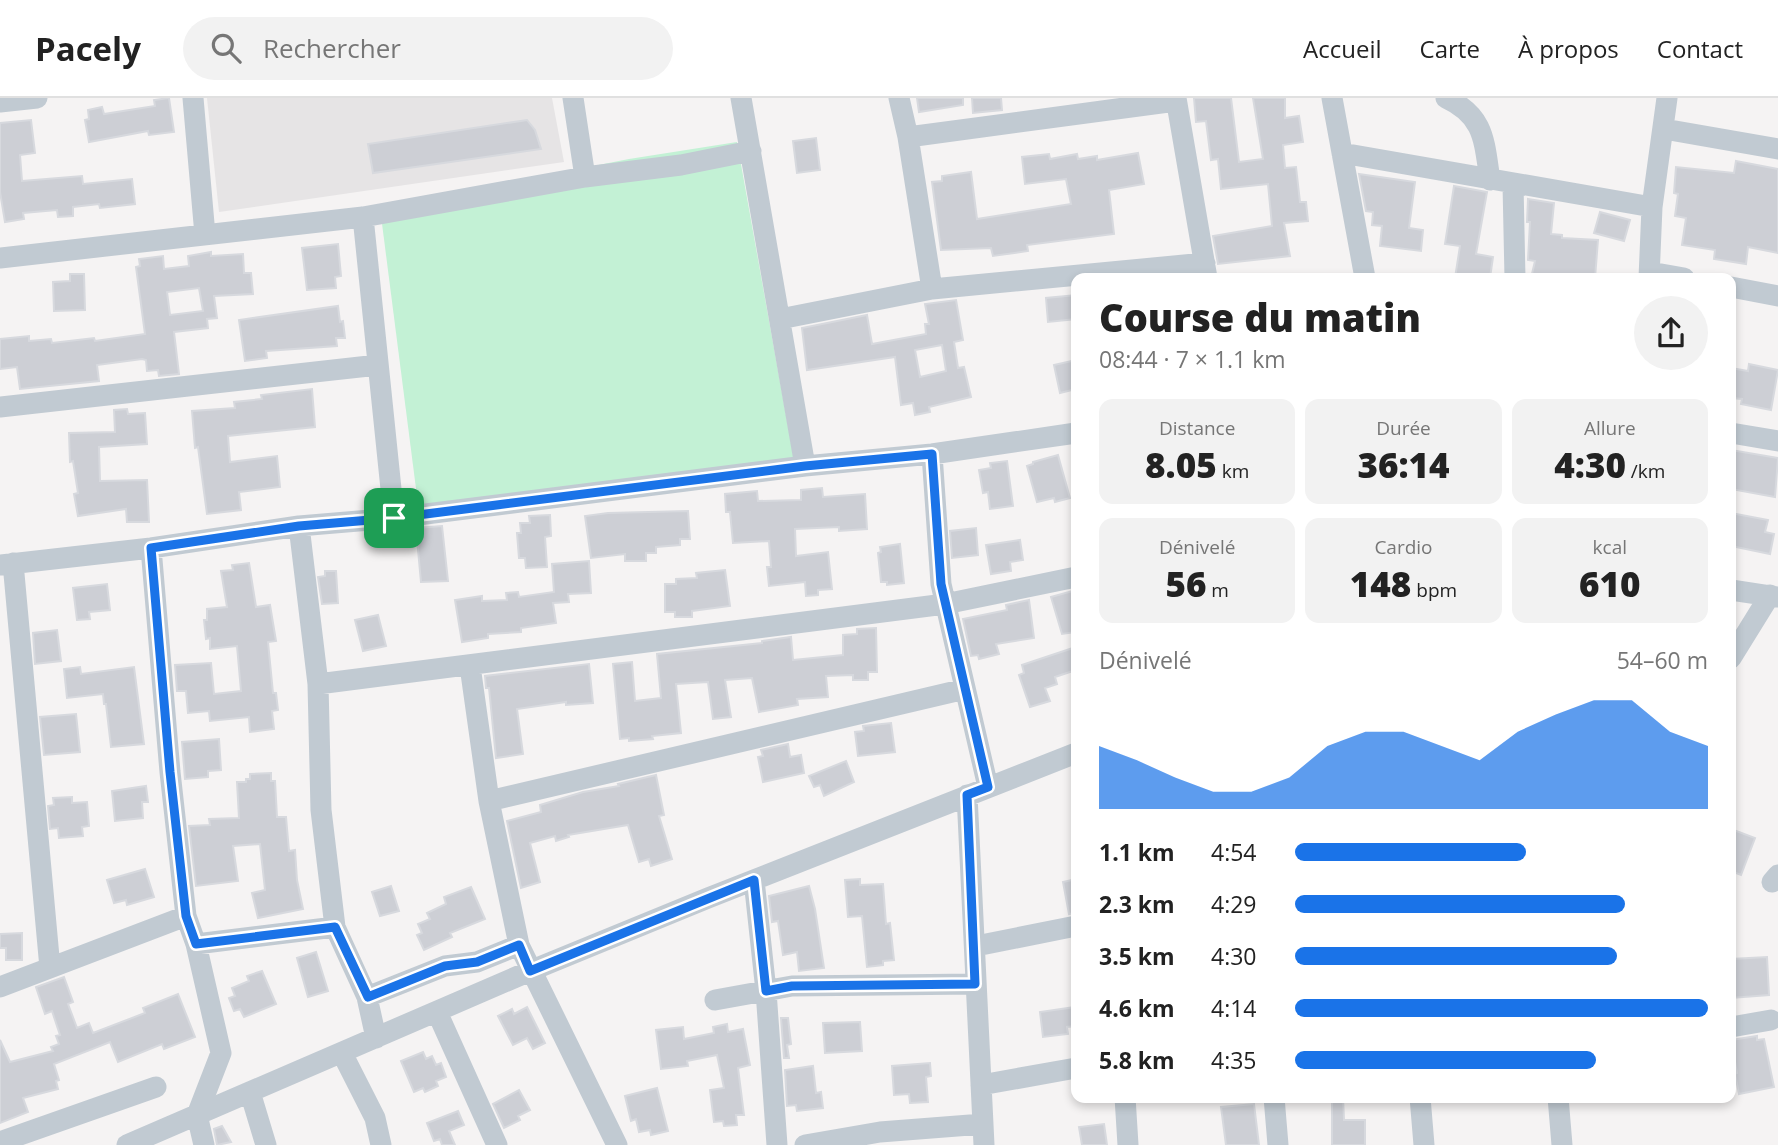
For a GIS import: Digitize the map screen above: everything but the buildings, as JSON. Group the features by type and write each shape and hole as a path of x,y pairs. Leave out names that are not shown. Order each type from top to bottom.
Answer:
{"street":[{"path":"0,102 37,98"},
{"path":"193,98 205,235"},
{"path":"573,98 585,177"},
{"path":"741,98 805,466"},
{"path":"899,98 908,137 932,289"},
{"path":"1332,98 1363,273"},
{"path":"1446,98 1474,117 1484,140 1490,180"},
{"path":"1649,273 1652,207 1667,98"},
{"path":"908,137 1176,100 1206,271 1176,273"},
{"path":"1664,129 1778,149"},
{"path":"0,258 363,217 585,177 681,165 751,151"},
{"path":"1342,153 1652,207"},
{"path":"1513,184 1515,273"},
{"path":"363,217 394,518"},
{"path":"780,319 932,289 1071,280"},
{"path":"1736,288 1778,296"},
{"path":"0,407 378,365"},
{"path":"50,968 6,564 151,548 299,526 394,518 805,466 932,454 1071,434"},
{"path":"1736,434 1778,441"},
{"path":"932,454 941,584 988,787"},
{"path":"299,526 318,684 321,810 335,927 368,997 376,1038"},
{"path":"151,548 170,772 186,916 196,944 221,1053 197,1115 204,1145"},
{"path":"318,684 945,604 1071,578"},
{"path":"1736,591 1774,596 1736,651"},
{"path":"470,666 489,801 519,945 617,1145"},
{"path":"489,801 965,689"},
{"path":"127,1145 530,971 1071,755"},
{"path":"805,1145 880,1132 984,1134 967,795"},
{"path":"754,880 766,991 777,1145"},
{"path":"0,987 186,916"},
{"path":"196,944 335,927"},
{"path":"975,946 1071,927"},
{"path":"368,997 445,966 477,962 519,945"},
{"path":"715,1000 792,986 975,984"},
{"path":"437,1012 497,1145"},
{"path":"1736,1026 1771,1020"},
{"path":"342,1053 375,1118 381,1145"},
{"path":"981,1085 1071,1069"},
{"path":"0,1142 156,1087"},
{"path":"250,1092 266,1145"},
{"path":"1125,1103 1128,1145"},
{"path":"1274,1103 1278,1145"},
{"path":"1420,1103 1424,1145"},
{"path":"1558,1103 1562,1145"}],"shaded area":[{"path":"207,98 552,98 564,162 219,212"}],"green space":[{"path":"737,142 794,460 419,512 380,208 629,159"}],"route":[{"path":"932,454 941,584 988,787 967,795 975,984 792,986 766,991 754,880 530,971 519,945 477,962 445,966 368,997 335,927 196,944 186,916 170,772 151,548 299,526 394,518 805,466 932,454"}]}
